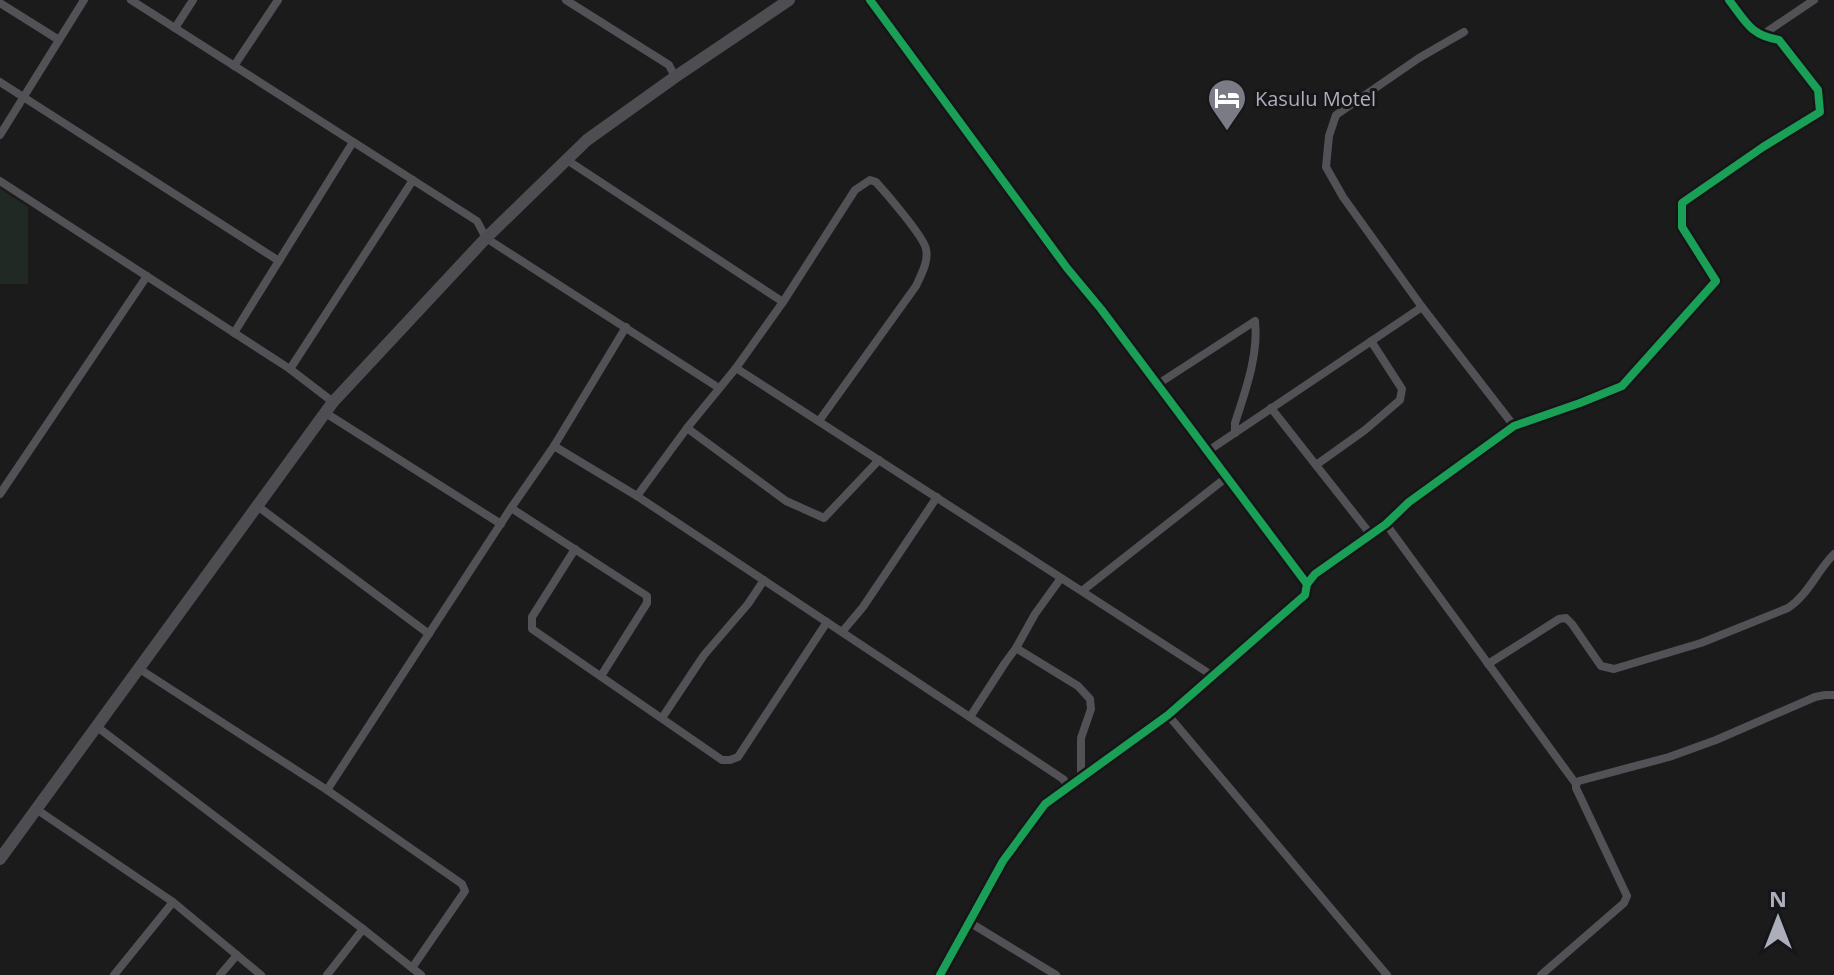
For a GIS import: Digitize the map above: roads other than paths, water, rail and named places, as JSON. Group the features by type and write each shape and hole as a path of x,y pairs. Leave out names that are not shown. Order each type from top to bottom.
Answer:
{"highway":[{"path":"0,859 333,402 486,238 587,140 789,0"}],"street":[{"path":"0,135 84,0"},
{"path":"131,0 477,221 486,238 719,388"},
{"path":"175,28 193,0"},
{"path":"234,66 278,0"},
{"path":"566,0 669,65 675,77"},
{"path":"870,0 1067,268 1307,584"},
{"path":"940,975 1003,861 1045,804 1168,715 1305,595 1307,584 1315,574 1386,524 1409,502 1514,426 1622,386 1716,281 1682,227 1682,203 1820,112 1818,90 1786,48 1779,40 1754,32 1729,0"},
{"path":"1762,35 1814,0"},
{"path":"0,3 59,40"},
{"path":"1464,32 1419,58 1336,115 1329,136 1326,167 1343,197 1422,307 1514,426"},
{"path":"0,82 279,261"},
{"path":"234,333 353,142"},
{"path":"567,160 783,302"},
{"path":"290,369 413,180"},
{"path":"637,496 736,368 855,190 870,180 876,182 920,238 926,248 925,265 916,286 819,421"},
{"path":"0,181 290,369 333,402"},
{"path":"0,494 147,276"},
{"path":"1208,451 1422,307"},
{"path":"1158,384 1255,321 1254,350 1235,433"},
{"path":"327,790 554,446 626,327"},
{"path":"1316,465 1400,400 1402,389 1371,341"},
{"path":"736,368 1213,676"},
{"path":"1271,408 1371,535"},
{"path":"324,412 501,524"},
{"path":"687,428 786,501 824,518 879,460"},
{"path":"554,446 637,496 764,580 1063,779 1069,787"},
{"path":"1082,591 1227,477"},
{"path":"842,632 863,607 937,497"},
{"path":"256,505 429,634"},
{"path":"511,508 647,596 647,603 601,676"},
{"path":"1386,524 1576,784 1627,896 1624,903 1541,975"},
{"path":"575,549 532,617 532,629 722,760 738,757 827,622"},
{"path":"1488,664 1559,619 1566,618 1601,666 1614,669 1701,643 1788,608 1800,600 1834,554"},
{"path":"970,717 1061,578"},
{"path":"662,718 704,655 748,604 764,580"},
{"path":"1016,648 1078,686 1090,699 1091,709 1081,738 1081,778"},
{"path":"138,668 327,790 462,884 465,891 412,968"},
{"path":"1576,784 1669,757 1815,697 1834,695"},
{"path":"1168,715 1387,975"},
{"path":"96,726 421,975"},
{"path":"36,809 173,902 261,975"},
{"path":"114,975 173,902"},
{"path":"969,922 1056,975"},
{"path":"327,975 363,929"},
{"path":"220,975 237,955"}],"place":[{"name":"Kasulu Motel","path":"1227,132"}]}
